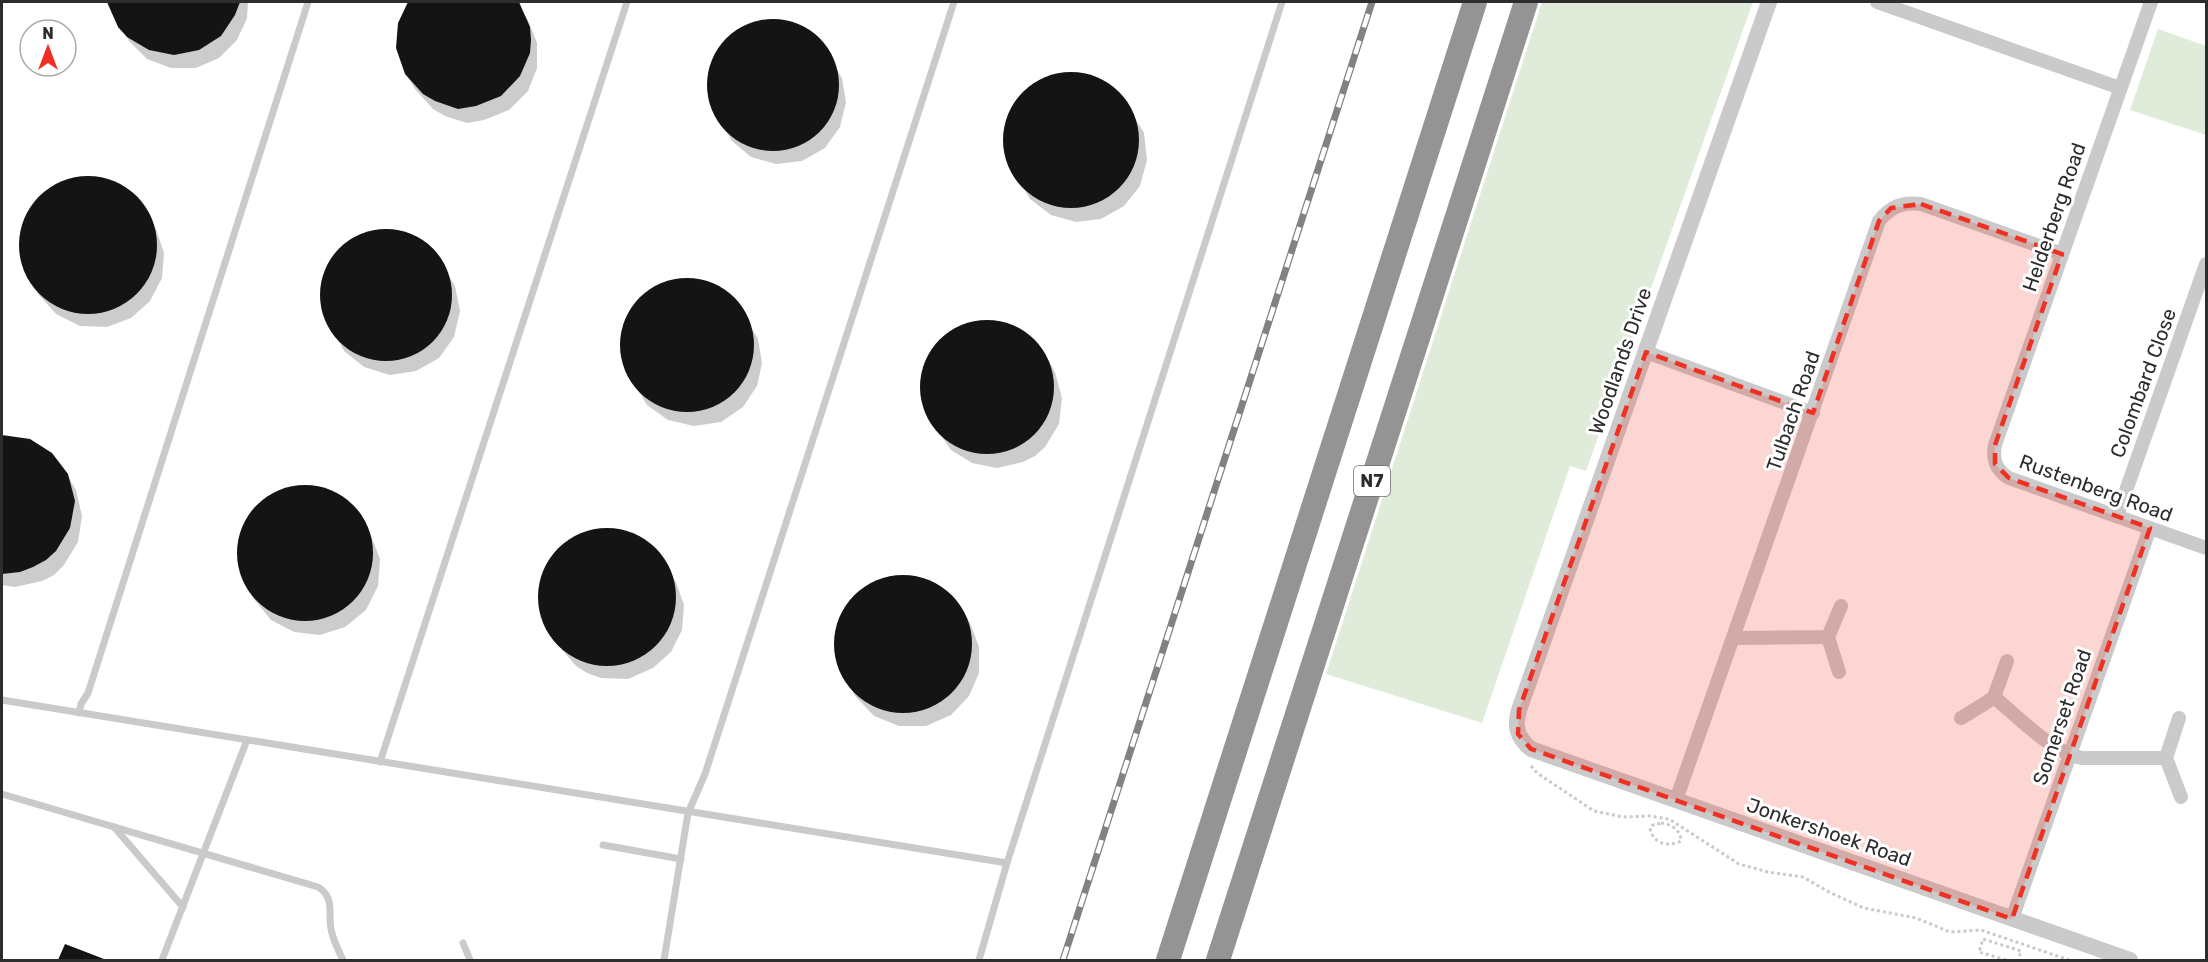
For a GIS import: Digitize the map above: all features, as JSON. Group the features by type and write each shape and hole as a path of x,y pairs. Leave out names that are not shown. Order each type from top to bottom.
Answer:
{"highway":[{"name":"N7","path":"1168,960 1475,2"},
{"name":"N7","path":"1218,960 1526,2"}],"street":[{"name":"Woodlands Drive","path":"1518,734 1515,722 1519,710 1769,2"},
{"path":"1877,2 2120,88"},
{"name":"Helderberg Road","path":"1995,445 2151,2"},
{"name":"Tulbach Road","path":"1676,800 1880,221 1891,208 1907,202 1921,204 2062,254"},
{"name":"Colombard Close","path":"2117,516 2206,264"},
{"path":"1646,352 1813,413"},
{"name":"Rustenberg Road","path":"1995,445 1995,464 2009,478 2206,548"},
{"name":"Somerset Road","path":"2009,926 2150,528"},
{"path":"1839,672 1828,637 1842,606"},
{"path":"1733,638 1828,637"},
{"path":"1961,717 1994,696 2007,661"},
{"path":"1994,696 2069,756 2166,758"},
{"path":"2179,718 2166,758 2181,797"},
{"name":"Jonkershoek Road","path":"1518,734 1531,749 1676,800 2009,926 2130,960"}],"lane":[{"path":"79,713 110,626 308,2"},
{"path":"380,762 627,2"},
{"path":"664,960 688,813 705,774 954,2"},
{"path":"979,960 1007,863 1282,2"},
{"path":"2,700 1007,863"},
{"path":"162,960 247,740"},
{"path":"2,794 318,886 324,890 329,900 330,928 343,960"},
{"path":"112,826 183,907"},
{"path":"603,845 681,859"},
{"path":"463,943 470,960"}],"path":[{"path":"1528,763 1537,773 1594,811 1623,817 1650,816 1670,819 1739,864 1768,872 1803,877 1846,901 1875,911 1916,918 1950,932 1981,930 2069,960"},
{"path":"1668,824 1680,835 1681,841 1678,843 1661,844 1652,835 1650,828 1653,825 1668,824"},
{"path":"2002,945 2009,926"},
{"path":"2006,960 1979,952 1983,939 2021,951 2018,960"}],"highlighted area":[{"path":"1921,204 2062,254 1995,445 1995,464 2009,478 2150,528 2012,919 1531,749 1518,734 1519,710 1646,352 1813,413 1879,221 1891,208"}],"green space":[{"path":"1542,2 1753,2 1586,471 1570,466 1482,723 1326,674"},
{"path":"2158,29 2206,46 2206,135 2130,110"}],"building":[{"path":"107,2 240,2 235,15 221,36 199,50 174,55 149,50 127,37 118,27"},
{"path":"408,2 519,2 530,27 531,40 530,53 520,76 501,96 476,106 458,109 423,94 405,74 396,48 398,23"},
{"path":"773,19 798,24 819,39 834,60 839,85 834,110 819,131 798,146 773,151 748,146 727,131 712,110 707,85 712,60 727,39 748,24"},
{"path":"1071,72 1097,77 1109,83 1119,92 1128,102 1134,114 1139,140 1134,166 1128,178 1119,188 1109,197 1097,203 1071,208 1045,203 1033,197 1023,188 1014,178 1008,166 1003,140 1008,114 1014,102 1023,92 1033,83 1045,77"},
{"path":"88,176 114,182 137,196 151,219 157,245 151,271 137,294 114,308 88,314 62,308 39,294 25,271 19,245 25,219 39,196 62,182"},
{"path":"386,229 411,234 433,248 447,270 452,295 447,320 433,342 411,356 386,361 361,356 339,342 325,320 320,295 325,270 339,248 361,234"},
{"path":"687,278 713,283 735,297 749,319 754,345 749,371 735,393 713,407 687,412 661,407 639,393 625,371 620,345 625,319 639,297 661,283"},
{"path":"987,320 1013,325 1035,339 1049,361 1054,387 1049,413 1035,435 1013,449 987,454 961,449 939,435 925,413 920,387 925,361 939,339 961,325"},
{"path":"2,435 30,439 52,453 68,474 75,501 70,528 56,551 33,567 20,572 2,574"},
{"path":"305,485 331,490 343,496 353,505 362,515 368,527 373,553 368,579 362,591 353,601 343,610 331,616 305,621 279,616 267,610 257,601 248,591 242,579 237,553 242,527 248,515 257,505 267,496 279,490"},
{"path":"607,528 633,534 656,548 670,571 676,597 670,623 656,646 633,660 607,666 581,660 558,646 544,623 538,597 544,571 558,548 581,534"},
{"path":"903,575 930,580 942,586 952,595 961,605 967,617 972,644 967,671 961,683 952,693 942,702 930,708 903,713 876,708 864,702 854,693 845,683 839,671 834,644 839,617 845,605 854,595 864,586 876,580"},
{"path":"65,944 104,959 104,960 58,960"}],"railway":[{"path":"1063,960 1372,2"}]}
